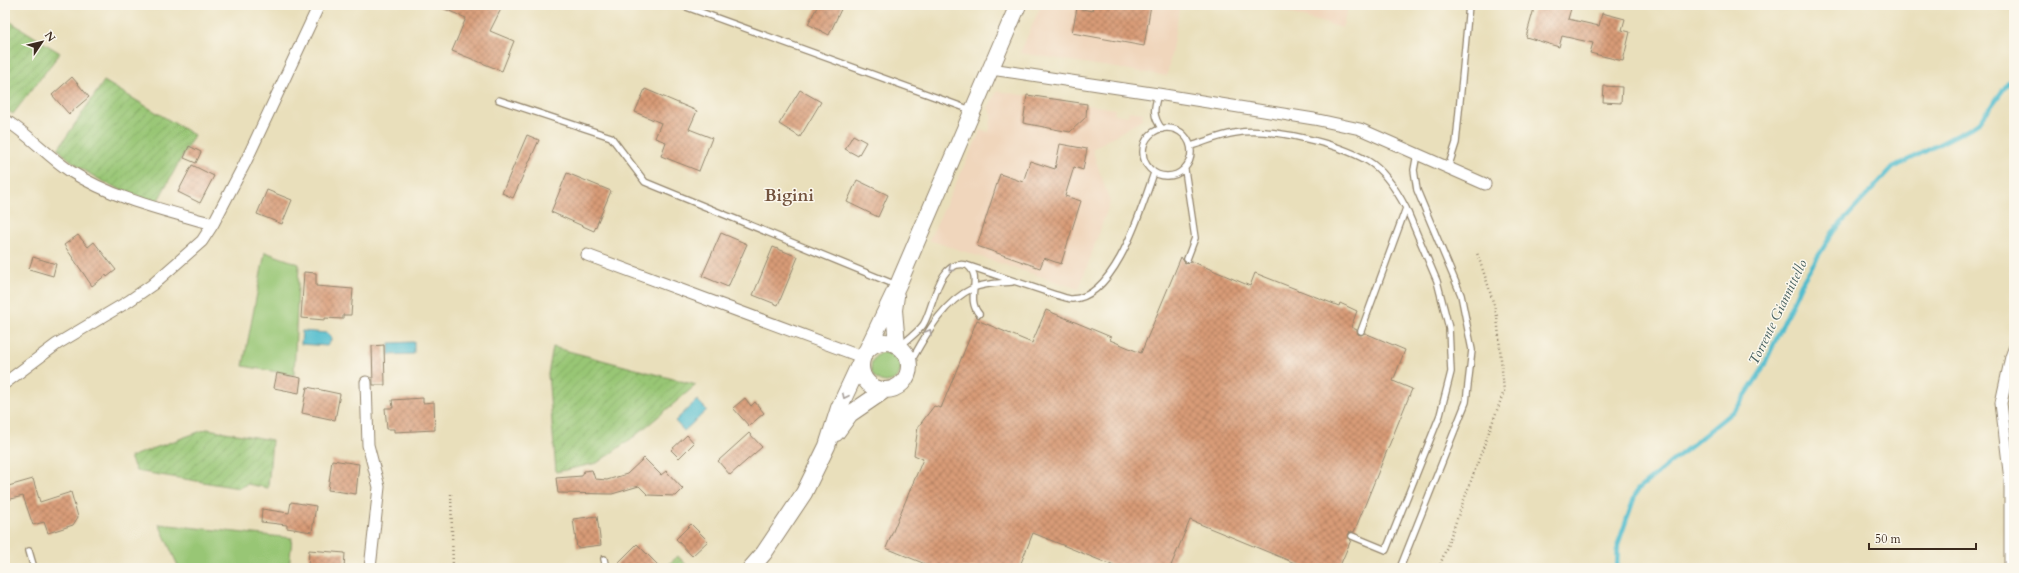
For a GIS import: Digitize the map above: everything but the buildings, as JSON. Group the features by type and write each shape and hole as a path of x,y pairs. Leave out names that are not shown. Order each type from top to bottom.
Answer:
{"main road":[{"path":"750,568 764,553 804,493 827,446 839,408 898,286 1018,5"},
{"path":"827,446 850,414 885,390 898,386 904,381 908,373 908,358 898,346 894,310 898,286"},
{"path":"885,390 872,386 862,375 863,356 881,342 898,346"}],"street":[{"path":"5,383 57,344 129,301 152,285 202,241 213,224 245,163 319,5"},
{"path":"991,70 1158,94 1314,119 1360,129 1485,184"},
{"path":"5,120 16,126 69,171 95,185 127,199 213,224"},
{"path":"587,255 863,356"},
{"path":"2010,568 2010,480 2001,403 2010,357 2014,349"},
{"path":"366,382 368,445 379,487 370,568"}],"lane":[{"path":"680,5 973,110"},
{"path":"1448,168 1456,143 1469,5"},
{"path":"1158,94 1154,106 1155,120 1162,129"},
{"path":"499,100 612,137 645,182 898,286"},
{"path":"1185,170 1178,175 1166,177 1154,173 1144,163 1142,150 1144,142 1149,135 1162,129 1173,129 1179,131 1185,136 1191,146 1191,155 1185,170 1195,238 1187,259"},
{"path":"1191,146 1234,133 1269,132 1333,146 1368,161 1381,172 1399,195 1437,281 1449,328 1451,372 1440,415 1386,550 1352,536"},
{"path":"1400,568 1466,402 1472,350 1461,295 1417,190 1414,170 1416,154"},
{"path":"898,346 922,326 928,315 934,291 941,279 953,266 961,264 966,265 1014,282 1072,299 1089,293 1104,280 1131,238 1154,173"},
{"path":"1361,331 1406,208"},
{"path":"966,265 970,267 974,275 972,302 974,308 979,314"},
{"path":"909,365 936,319 948,306 974,288 1014,282"},
{"path":"29,551 34,568"},
{"path":"604,559 606,568"}],"path":[{"path":"1439,568 1504,390 1497,316 1477,253"},
{"path":"451,494 453,568"}],"shaded area":[{"path":"1041,5 1180,5 1167,76 1020,53"},
{"path":"1260,5 1349,5 1342,28"},
{"path":"997,91 1115,109 1114,114 1128,116 1129,111 1143,113 1142,120 1092,149 1110,202 1079,289 929,240 981,130 989,132 992,114 988,108"}],"green space":[{"path":"6,19 60,53 13,114 5,109"},
{"path":"104,81 194,135 157,202 104,182 80,167 58,149"},
{"path":"265,252 299,264 294,375 243,366"},
{"path":"553,347 696,385 635,436 597,463 556,472 548,374"},
{"path":"886,352 892,353 900,361 900,373 892,381 886,382 880,381 872,373 871,367 872,361 880,353"},
{"path":"207,429 272,440 268,488 247,484 239,488 136,471 130,457"},
{"path":"159,524 292,538 289,568 179,568"},
{"path":"678,556 689,568 665,568"}],"water":[{"path":"302,331 327,333 331,337 331,341 327,346 301,344"},
{"path":"414,342 414,354 389,355 389,343"},
{"path":"697,400 707,410 684,431 675,421"}],"waterway":[{"name":"Torrente Giannittello","path":"1617,568 1618,544 1637,490 1737,408 1762,370 1801,284 1833,232 1891,169 1978,124 2014,75"}],"district":[{"name":"Bigini","path":"789,195"}]}
